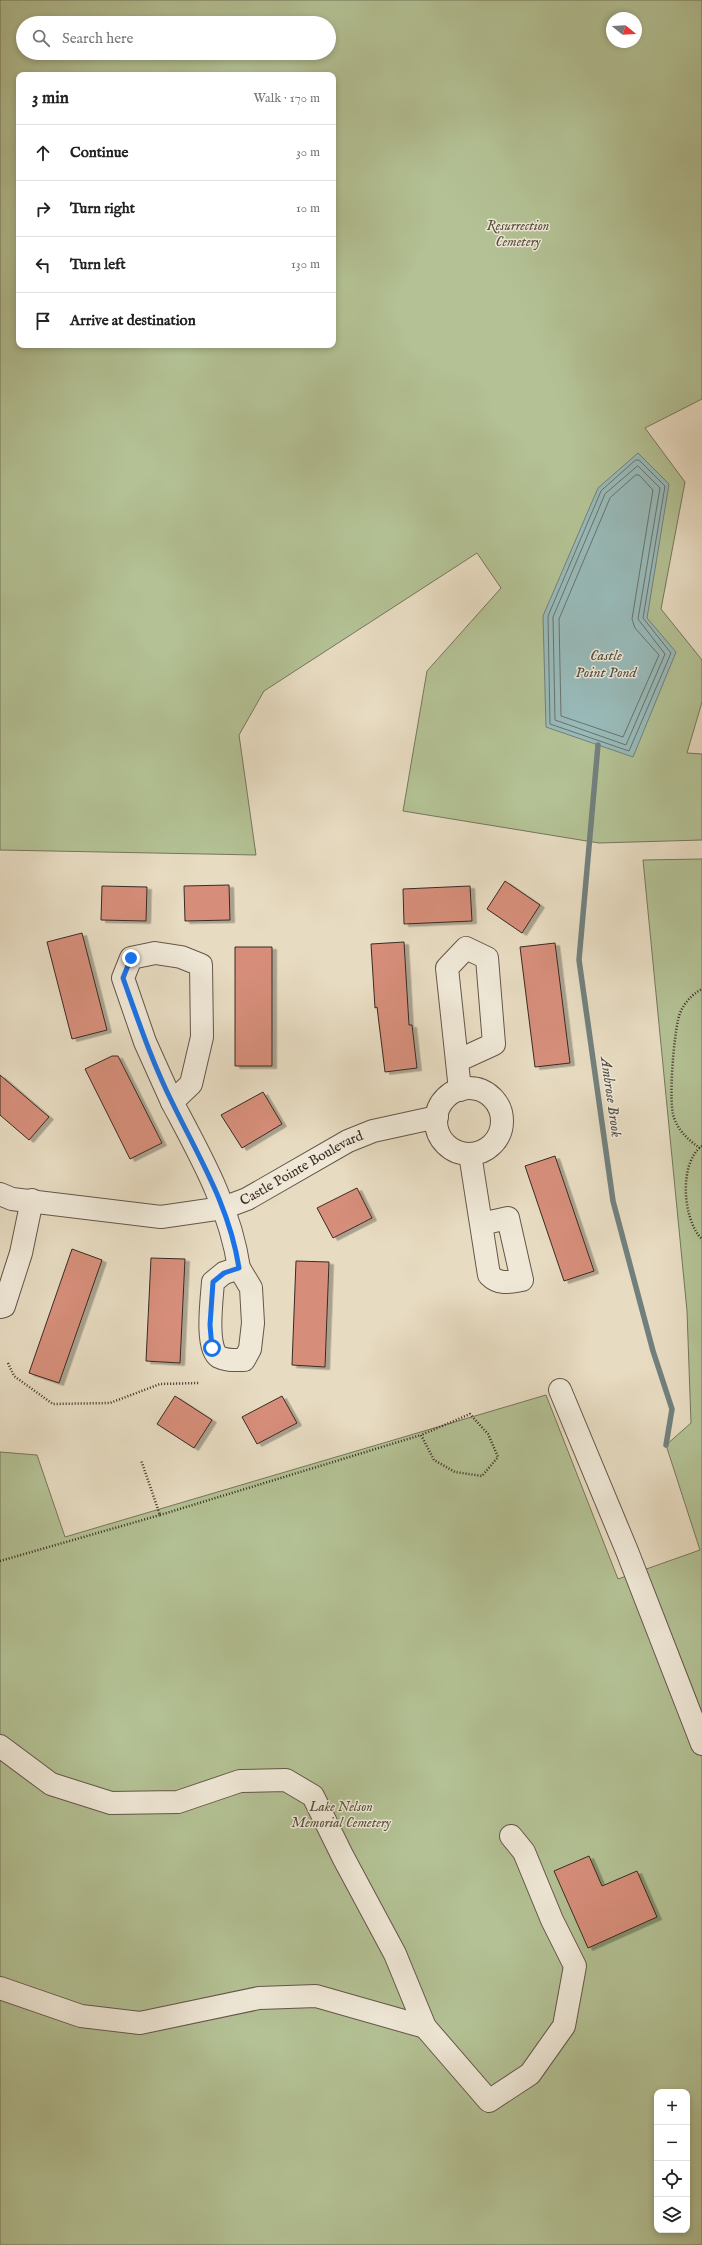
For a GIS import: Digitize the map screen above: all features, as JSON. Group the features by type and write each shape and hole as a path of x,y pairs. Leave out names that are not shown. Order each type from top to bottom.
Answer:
{"street":[{"path":"172,1102 191,1084 202,1037 201,965 181,957 155,953 131,958 123,978 145,1042 172,1102 215,1185 236,1248 239,1268"},
{"path":"457,1061 460,1090"},
{"path":"472,1088 482,1091 492,1097 502,1116 502,1128 498,1138 481,1152 470,1154 459,1152 449,1147 440,1134 437,1118 444,1100 460,1090 472,1088"},
{"name":"Castle Pointe Boulevard","path":"0,1194 12,1199 32,1200 161,1217 223,1208 247,1199 348,1141 373,1131 437,1118"},
{"path":"470,1154 481,1224"},
{"path":"0,1307 4,1306 12,1285 32,1200"},
{"path":"560,1390 627,1551 702,1744"},
{"path":"0,1746 51,1784 111,1803 178,1802 240,1781 286,1780 313,1796 343,1857 395,1954 425,2028 489,2101 530,2074 564,2026 575,1966 552,1920 524,1852 512,1836"},
{"path":"0,1988 81,2016 140,2023 259,1998 316,1996 425,2028"}],"path":[{"path":"702,989 686,1001 679,1017 671,1098 672,1108 679,1127 684,1135 701,1147 689,1164 685,1191 695,1228 702,1239"},
{"path":"8,1363 14,1376 53,1404 110,1403 160,1384 199,1383"},
{"path":"0,1561 160,1515 422,1435 470,1414 488,1434 498,1457 482,1476 455,1472 434,1460 422,1435"},
{"path":"141,1460 160,1515"}],"green space":[{"name":"Resurrection Cemetery","path":"0,0 702,0 702,399 645,428 685,482 661,609 702,660 702,702 687,753 702,754 702,840 599,843 403,811 427,671 501,588 477,553 264,691 239,735 256,855 0,850"},
{"name":"Lake Nelson Memorial Cemetery","path":"702,859 702,2245 0,2245 0,1452 37,1455 65,1537 546,1395 618,1579 700,1550 666,1445 691,1423 687,1311 643,860"}],"water":[{"name":"Castle Point Pond","path":"638,453 669,484 647,618 676,652 633,757 546,727 543,616 598,488"}],"building":[{"path":"505,881 540,905 522,933 487,909"},
{"path":"229,885 230,920 185,921 184,886"},
{"path":"102,886 147,887 146,921 101,920"},
{"path":"470,886 472,921 404,924 403,889"},
{"path":"82,933 107,1030 72,1039 47,942"},
{"path":"404,942 409,1025 412,1025 417,1068 385,1072 377,1007 375,1008 371,944"},
{"path":"555,943 570,1063 535,1067 520,947"},
{"path":"235,947 272,947 272,1066 235,1066"},
{"path":"112,1056 118,1056 162,1143 130,1159 85,1069"},
{"path":"0,1075 49,1117 29,1140 0,1115"},
{"path":"263,1092 282,1124 242,1148 221,1115"},
{"path":"555,1156 594,1271 564,1281 525,1166"},
{"path":"357,1188 372,1218 333,1238 317,1208"},
{"path":"72,1249 102,1260 59,1383 29,1373"},
{"path":"151,1258 185,1259 180,1363 146,1361"},
{"path":"296,1261 329,1262 325,1367 292,1365"},
{"path":"175,1396 212,1420 194,1448 157,1424"},
{"path":"282,1396 297,1423 257,1444 242,1417"},
{"path":"589,1856 602,1886 637,1871 657,1917 588,1948 554,1871"}],"waterway":[{"name":"Ambrose Brook","path":"598,745 579,960 613,1201 653,1351 672,1409 666,1445"}],"route":[{"path":"131,958 123,978 145,1042 172,1102 215,1185 236,1248 239,1268 224,1273 213,1282 210,1325 212,1348"}]}
